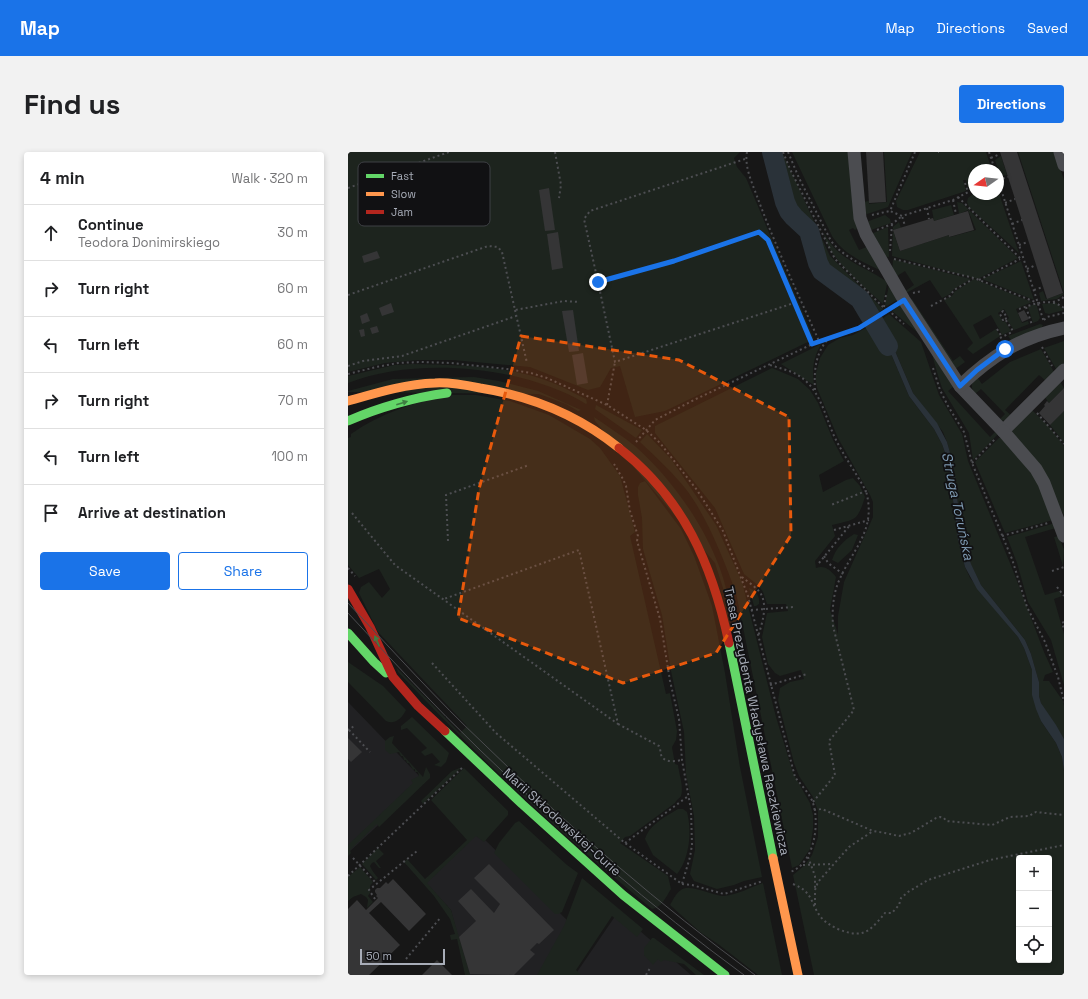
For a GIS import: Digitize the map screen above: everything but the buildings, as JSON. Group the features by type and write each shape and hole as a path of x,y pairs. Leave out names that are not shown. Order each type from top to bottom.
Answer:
{"main road":[{"name":"Trasa Prezydenta Władysława Raczkiewicza","path":"348,401 404,386 432,383 464,384 527,398 568,414 605,436 643,469 662,489 682,516 692,534 702,555 718,599 727,635 798,975"},
{"name":"Trasa Prezydenta Władysława Raczkiewicza","path":"348,421 364,414 430,395 496,390"},
{"name":"Marii Skłodowskiej-Curie","path":"348,589 370,627 393,677"},
{"name":"Marii Skłodowskiej-Curie","path":"348,633 374,662 393,677 418,706 574,852 623,895 726,975"}],"street":[{"path":"854,152 860,218 866,234 904,300 960,386 1003,431 1036,469 1044,483 1061,526"},
{"path":"1060,152 1064,165"},
{"path":"960,386 977,370 1005,349 1039,330 1064,328"},
{"path":"1003,431 1061,373"}],"path":[{"path":"421,162 449,152"},
{"path":"555,152 561,185 559,198"},
{"path":"747,152 745,159 768,225 819,341"},
{"path":"783,152 833,255 841,266 887,311"},
{"path":"788,152 831,241 837,249 847,257 877,273"},
{"path":"890,211 915,152"},
{"path":"989,152 993,164"},
{"path":"991,158 1000,154"},
{"path":"607,405 615,362 584,219 590,211 745,159"},
{"path":"1004,179 1008,178"},
{"path":"866,234 892,224 902,216 953,200 968,192 965,183"},
{"path":"348,188 358,184"},
{"path":"958,197 1022,258"},
{"path":"953,200 956,214"},
{"path":"1004,200 1038,303 1039,330"},
{"path":"1005,203 1015,200"},
{"path":"928,208 929,219"},
{"path":"860,218 890,211 902,216"},
{"path":"902,216 905,226"},
{"path":"1012,224 1022,220"},
{"path":"598,282 674,261 759,232 768,240 812,344"},
{"path":"1019,245 1028,242"},
{"path":"348,295 488,246 498,247 502,252 526,363"},
{"path":"890,258 974,278 1038,303"},
{"path":"978,280 1022,258"},
{"path":"1027,269 1036,266"},
{"path":"931,306 950,296 954,290 974,278"},
{"path":"1034,290 1043,286"},
{"path":"1019,309 1038,303 1052,302 1062,299 1064,296"},
{"path":"640,446 636,442 654,420 812,344 868,324 904,300"},
{"path":"515,310 564,301 579,302"},
{"path":"1052,302 1059,304 1064,308"},
{"path":"615,362 794,303"},
{"path":"1026,307 1061,373"},
{"path":"348,366 363,361 402,356 516,316"},
{"path":"1006,319 1013,331"},
{"path":"997,329 1002,337"},
{"path":"813,802 835,774 829,741 854,710 833,626 834,597 839,582 866,530 869,520 869,508 866,491 836,439 816,391 814,376 816,361 822,347 829,338"},
{"path":"931,363 940,390 964,432 972,463 1012,559 1027,607 1045,642 1058,677 1064,702"},
{"path":"769,365 797,375 816,391"},
{"path":"1029,404 1050,426 1064,444"},
{"path":"972,463 1003,431"},
{"path":"432,663 496,733 625,843 682,884 692,845 691,810 682,760 679,719 670,681 660,619 637,541 638,536 630,511 623,478 611,461"},
{"path":"448,541 446,495 529,465"},
{"path":"831,505 866,491"},
{"path":"352,513 395,565 618,724 659,746 662,756 666,760 682,760"},
{"path":"834,530 869,520"},
{"path":"819,563 850,525"},
{"path":"1002,536 1061,526"},
{"path":"444,600 580,550 618,724"},
{"path":"824,556 828,563 843,574"},
{"path":"1052,572 1064,567"},
{"path":"740,576 758,590 762,596 764,608 758,638"},
{"path":"1057,587 1064,596"},
{"path":"751,610 794,607"},
{"path":"1064,622 1062,623 1064,628"},
{"path":"770,684 807,674"},
{"path":"355,725 349,730 370,752"},
{"path":"348,876 467,764"},
{"path":"625,843 688,797"},
{"path":"814,810 822,809 873,831 886,832 899,836 911,833 940,817 944,818 946,821 992,825 1010,817 1029,816 1036,812 1064,815"},
{"path":"815,890 818,882 849,847 873,831"},
{"path":"788,883 803,888 820,916 830,926 847,932 862,934 873,926 885,913 892,913 898,905 900,898 928,880 990,860 1064,845"},
{"path":"375,898 368,890 417,851"},
{"path":"808,857 815,876 815,906"},
{"path":"353,858 376,883"},
{"path":"802,865 833,864"},
{"path":"406,959 441,918"},
{"path":"646,975 650,968"}],"highlighted area":[{"path":"521,336 679,360 789,417 791,535 716,653 623,683 458,618 479,489"}],"shaded area":[{"path":"348,152 740,152 734,158 737,167 746,178 814,339 665,411 635,417 620,366 611,368 600,387 588,390 530,367 453,360 419,360 385,363 348,372"},
{"path":"775,152 782,152 830,256 883,309 877,315 861,295 829,275 821,264 814,239 808,227 791,207 785,195"},
{"path":"792,152 851,152 860,227 855,230 853,228 849,230 859,250 869,246 884,272 855,258 837,243 832,236"},
{"path":"884,152 912,152 888,207 867,214 865,213 863,202 869,201 869,204 887,202"},
{"path":"920,152 986,152 990,164 968,164 968,187 966,180 963,180 966,191 908,210 903,210 897,207 896,201"},
{"path":"1018,152 1055,152 1064,180 1064,293"},
{"path":"1001,156 1004,164 996,164 995,160"},
{"path":"1004,166 1007,175 1004,175"},
{"path":"968,198 968,200 1001,200 1019,253 969,207 967,202"},
{"path":"957,202 962,203 1018,258 978,279 892,256 893,227 899,222 901,228 893,230 900,251 949,235 950,237 976,230 968,210 959,214"},
{"path":"951,205 954,215 934,221 932,210"},
{"path":"885,215 890,219 891,223 871,230 868,222"},
{"path":"888,227 889,257 883,256 871,234"},
{"path":"824,233 830,242 844,256 886,281 887,284 883,304 857,281 839,262 827,243"},
{"path":"893,260 971,279 942,298 930,280 906,293 904,292 914,285 905,271 897,276 892,272"},
{"path":"1021,261 1034,300 982,279"},
{"path":"974,279 1032,302 1016,309 1022,323 1028,321 1029,324 1014,330 1007,320 1009,318 1004,309 998,313 1003,322 1005,321 1011,331 1002,335 991,315 973,325 980,339 996,329 1000,336 973,354 967,349 973,343 944,300"},
{"path":"889,285 897,300 887,306 885,305"},
{"path":"1043,291 1046,299 1064,293 1057,299 1041,301 1039,293"},
{"path":"912,299 953,361 960,356 965,362 954,370 908,302"},
{"path":"1056,303 1064,310 1049,314 1045,313 1042,304"},
{"path":"1034,304 1037,306 1040,318 1038,321 1033,323 1028,307"},
{"path":"900,305 917,332 892,311"},
{"path":"889,314 921,342 939,395 962,434 968,461 1053,672 1045,675 1043,681 1049,681 1063,701 1064,739 1041,703 1039,696 1039,682 1031,654 1025,640 981,585 971,565 962,537 953,463 947,442 943,432 913,393 895,351 877,322"},
{"path":"873,324 892,356 909,396 934,429 942,444 948,461 958,539 965,567 970,578 1018,637 1024,648 1032,670 1032,681 1041,721 1056,743 1062,757 1064,771 1064,975 814,975 793,875 805,865 812,855 818,837 818,811 813,797 799,776 794,763 778,700 780,688 790,682 804,679 801,670 780,676 775,673 768,664 762,637 767,613 788,611 786,604 767,604 763,592 759,586 744,574 715,508 655,433 655,426 772,368 798,379 810,390 818,403 833,440 844,461 819,475 823,492 853,478 860,486 865,497 860,511 854,518 846,522 832,525 835,536 815,561 816,568 822,567 827,569 836,577 830,610 838,634 838,616 844,582 873,517 873,502 870,495 838,438 817,388 816,373 820,358 828,345 840,338 853,335"},
{"path":"1040,324 1043,325 1041,329 1011,340 1008,336"},
{"path":"1064,341 1064,363 1056,369 1044,348"},
{"path":"821,344 816,354 814,364 814,385 781,364"},
{"path":"1041,349 1054,372 1046,381 1039,375 1005,410 1012,416 1006,420 999,420 1005,414 981,389 975,394 972,389 973,381 977,377 982,384 1010,362"},
{"path":"931,350 954,386 948,391 990,437 995,432 998,434 973,460 969,433 942,388"},
{"path":"412,364 483,367 519,373 536,377 557,385 586,399 587,403 586,404 561,391 532,381 469,369 437,368 405,370 375,375 348,383 348,376 394,365"},
{"path":"474,377 499,381 538,391 581,410 578,411 566,404 539,394 348,392 393,379"},
{"path":"1059,380 1064,388 1049,403 1044,396"},
{"path":"448,395 476,395 510,401 549,415 590,439 600,448 620,476 635,532 630,536 666,694 670,693 677,731 676,740 672,747 675,764 678,765 682,785 681,796 675,803 630,836 625,837 620,843 668,876 671,889 663,901 655,908 652,909 589,856 510,785 398,672 396,667 460,733 467,726 378,632 359,593 361,587 369,582 382,598 390,589 379,569 359,578 348,565 348,438 351,437 351,434 373,420 422,401"},
{"path":"596,405 642,430 636,438 595,409"},
{"path":"1032,410 1050,428 1064,446 1064,515 1012,432 1012,429"},
{"path":"1064,411 1064,443 1050,425"},
{"path":"594,417 636,447 668,480 683,500 697,521 719,565 726,588 730,610 715,563 595,421"},
{"path":"647,434 671,459 716,525 742,582 776,717 793,773 810,803 813,815 813,829 810,849 799,865 792,868 736,593 708,525 693,499 675,476 640,442"},
{"path":"1002,437 1037,476 1053,520 1005,533 975,462 999,438"},
{"path":"645,481 681,529 694,556 712,606 725,673 740,767 762,877 717,889 694,881 690,874 695,850 694,816 686,774 684,732 671,671 662,615 643,549 642,518 638,487 640,483"},
{"path":"1055,523 1056,528 1025,537 1045,595 1059,591 1062,596 1054,599 1064,634 1064,685 1051,640 1028,602 1017,563 1007,537"},
{"path":"854,534 858,535 852,550 838,563 832,560 840,545"},
{"path":"1059,536 1064,550 1063,566 1054,537"},
{"path":"749,588 756,592 758,596 759,604 756,606 754,606"},
{"path":"348,662 383,686 406,710 400,718 392,722 386,721 348,682"},
{"path":"348,702 425,782 348,853"},
{"path":"412,717 449,753 446,762 441,767 434,765 440,762 432,753 425,756 421,752 427,748 407,728 401,730 401,726"},
{"path":"394,736 392,743 423,777 426,767 430,774 430,778 379,827 377,824 350,850 351,853 348,856 348,845 413,783 411,780 419,776 418,772 415,772 415,769 413,770 399,752 390,754 385,750 385,741"},
{"path":"462,767 423,804 421,801 452,771"},
{"path":"464,768 508,811 508,815 484,842 476,836 427,883 451,910 470,975 465,975 457,939 451,940 450,935 455,934 450,919 434,896 404,862 407,859 425,879 467,840 431,800"},
{"path":"678,809 683,809 687,812 689,819 689,844 685,860 677,874 653,855 645,839 650,829 654,825"},
{"path":"519,821 567,865 578,873 562,912 558,914 555,914 494,853 499,843 515,823"},
{"path":"478,833 568,921 539,975 468,975 451,910 426,883"},
{"path":"378,848 384,854 376,861 381,868 379,868 374,862 370,866 378,878 376,880 362,864"},
{"path":"360,867 373,882 370,886 370,893 368,896 373,902 367,908 368,900 361,894 348,901 348,877"},
{"path":"582,878 643,929 637,937 612,916 576,970 581,975 537,975 564,926"},
{"path":"763,883 782,975 758,975 700,932 670,905 678,893 685,888 724,896 739,893"},
{"path":"618,912 691,975 575,975"},
{"path":"652,938 704,975 696,975 684,964 664,960 661,962 658,959 653,965 644,955 644,948"}],"water":[{"path":"877,322 895,351 913,393 937,423 947,442 953,463 962,537 971,564 981,585 1025,640 1031,654 1039,682 1039,696 1041,703 1064,739 1064,771 1062,757 1056,743 1041,721 1036,709 1032,695 1032,670 1024,648 1018,637 977,589 965,567 958,539 948,461 942,444 934,429 909,396 892,356 873,324"}],"waterway":[{"name":"Struga Toruńska","path":"772,152 785,202 789,211 809,231 818,263 822,271 860,299 888,346"}],"tram line":[{"path":"348,603 450,711 517,776 616,865 755,975"},
{"path":"348,613 446,716 543,809 641,895 744,975"}],"traffic: fast":[{"path":"348,421 396,404 422,397 447,393"},
{"path":"348,633 386,673"},
{"path":"729,643 773,858"},
{"path":"445,731 522,804 623,895 725,975"}],"traffic: slow":[{"path":"348,401 391,389 413,385 452,383 518,396 554,409 588,426 619,448"},
{"path":"773,858 798,975"}],"traffic: jam":[{"path":"619,448 642,468 661,489 678,511 692,535 714,586 729,643"},
{"path":"348,589 370,627 393,677 418,706 445,731"}],"route":[{"path":"598,282 674,261 759,232 768,240 812,344 868,324 904,300 960,386 977,370 1005,349"}]}
